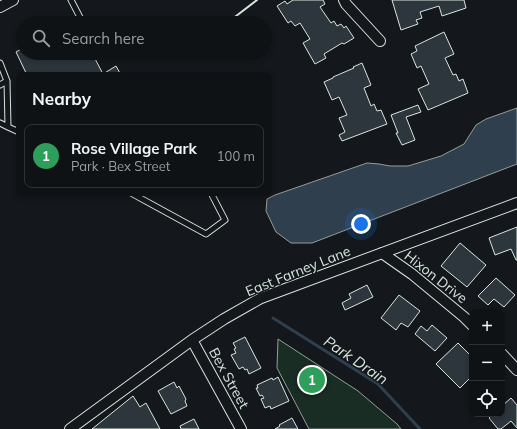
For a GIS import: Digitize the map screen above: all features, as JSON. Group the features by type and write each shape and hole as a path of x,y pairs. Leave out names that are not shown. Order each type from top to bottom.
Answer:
{"street":[{"path":"0,7 13,0"},
{"path":"344,0 380,41"},
{"name":"East Farney Lane","path":"70,429 192,340 224,319 261,298 517,203"},
{"name":"Hixon Drive","path":"382,253 412,274 469,322"},
{"name":"Bex Street","path":"192,340 241,429"},
{"path":"509,358 517,370"}],"lane":[{"path":"71,0 79,16"},
{"path":"0,63 7,81 8,127"},
{"path":"0,85 7,81"},
{"path":"0,123 16,131"},
{"path":"136,196 206,234 225,220 213,196"}],"green space":[{"path":"278,339 358,391 401,429 309,429 277,368"}],"water":[{"path":"517,108 517,164 312,243 291,243 276,232 266,211 267,199 275,195 367,163 390,166 408,166 441,156 464,144 476,125 486,119"}],"building":[{"path":"293,0 323,0 325,4 320,7 331,23 334,21 337,26 341,24 344,28 346,26 354,38 344,44 342,43 324,54 326,58 315,64 303,43 310,39 300,23 295,26 291,21 288,23 277,6 285,1 287,4"},
{"path":"392,0 464,0 466,8 442,16 439,6 420,12 422,18 416,20 418,24 401,30"},
{"path":"444,32 454,54 445,58 453,75 456,74 459,81 463,79 468,93 428,110 418,89 429,84 421,66 417,68 411,54 417,51 415,46"},
{"path":"20,60 96,60 102,72 26,72"},
{"path":"362,63 371,85 364,88 371,106 374,104 377,111 381,110 387,124 342,141 339,135 345,132 339,118 347,115 339,97 332,100 324,82"},
{"path":"116,66 119,72 106,72"},
{"path":"418,105 421,112 406,117 415,140 402,145 396,133 398,133 391,115"},
{"path":"517,227 517,260 511,249 495,255 489,238"},
{"path":"460,243 486,265 467,287 441,266"},
{"path":"496,278 515,295 504,307 494,299 488,305 478,296"},
{"path":"367,285 373,297 345,310 342,303 351,298 349,294"},
{"path":"399,295 420,311 408,327 401,323 396,330 381,318"},
{"path":"432,325 447,338 435,351 415,334 421,326 427,331"},
{"path":"245,337 261,368 249,374 247,369 245,370 243,367 239,369 231,355 236,353 234,349 236,348 233,343"},
{"path":"458,343 469,354 469,379 460,388 436,364"},
{"path":"278,377 289,401 271,409 270,406 265,408 261,399 264,398 262,395 260,396 256,388 258,388 257,385 272,378 273,380"},
{"path":"174,382 177,388 179,386 186,399 185,401 187,406 171,414 158,391"},
{"path":"133,396 140,407 146,403 160,429 92,429"},
{"path":"511,398 517,405 517,428 511,421 501,429 498,429 489,418 505,417 505,403"},
{"path":"292,418 298,429 275,429 280,426 279,425"},
{"path":"194,419 199,429 181,429 180,426"}],"waterway":[{"name":"Park Drain","path":"273,318 378,384 420,429"}],"wall":[{"path":"236,16 257,0"}],"place":[{"name":"Rose Village Park","path":"312,380"}]}
